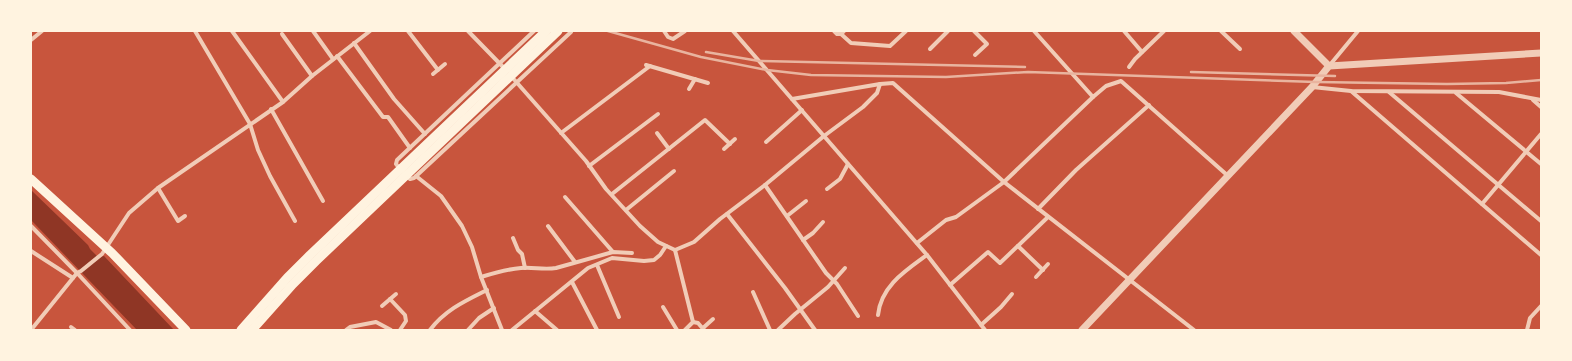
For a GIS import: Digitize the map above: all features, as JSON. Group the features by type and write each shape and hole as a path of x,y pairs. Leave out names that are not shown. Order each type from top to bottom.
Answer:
{"highway":[{"path":"241,330 287,278 403,172 474,104 546,31"},
{"path":"474,104 558,31"},
{"path":"252,330 293,284 403,172"},
{"path":"31,178 186,330"}],"street":[{"path":"31,40 42,31"},
{"path":"195,31 250,124 258,150 270,176 295,222"},
{"path":"232,31 282,102"},
{"path":"313,31 332,59"},
{"path":"31,330 73,278 104,251 129,213 158,188 282,102 332,59 370,31"},
{"path":"408,31 438,70"},
{"path":"468,31 517,82 589,166 606,189 648,235 675,250 694,242 824,136 871,100 877,93 880,84"},
{"path":"534,31 397,160 396,164 410,179 414,178 571,32"},
{"path":"664,31 668,37 673,39 685,31"},
{"path":"733,31 917,243 985,330"},
{"path":"834,31 837,34 843,32 851,43 890,46 906,31"},
{"path":"930,50 948,31"},
{"path":"974,31 987,44 975,55"},
{"path":"1034,31 1093,97"},
{"path":"1124,31 1142,52"},
{"path":"1129,67 1164,31"},
{"path":"1221,31 1240,49"},
{"path":"1294,31 1329,66 1541,53"},
{"path":"1082,330 1227,175 1312,87 1358,31"},
{"path":"282,34 312,76"},
{"path":"354,43 394,99 424,134"},
{"path":"337,56 383,117 388,116 410,148"},
{"path":"433,74 445,64"},
{"path":"561,133 648,65 708,83"},
{"path":"689,89 695,79"},
{"path":"917,243 946,220 956,218 1004,182 1093,97 1106,86 1121,81 1227,175"},
{"path":"792,99 893,83 1004,182 1194,330"},
{"path":"1312,87 1351,91 1499,92 1541,100"},
{"path":"1351,91 1541,255"},
{"path":"1388,91 1541,221"},
{"path":"1456,92 1541,164"},
{"path":"1532,99 1541,107"},
{"path":"1038,209 1076,170 1149,105"},
{"path":"271,109 323,201"},
{"path":"766,142 802,110"},
{"path":"589,166 658,114"},
{"path":"612,194 705,120 730,144"},
{"path":"657,133 669,148"},
{"path":"1482,204 1541,134"},
{"path":"724,149 735,139"},
{"path":"827,189 840,179 848,164"},
{"path":"626,210 674,171"},
{"path":"416,176 440,196 462,226 472,247 481,277 502,330"},
{"path":"765,185 826,273 834,281 858,316"},
{"path":"158,188 178,221 185,216"},
{"path":"565,197 613,252"},
{"path":"787,216 806,201"},
{"path":"727,214 785,288 815,330"},
{"path":"950,285 988,252 1000,263 1048,217"},
{"path":"803,240 813,233 823,222"},
{"path":"31,226 78,273 130,330"},
{"path":"548,226 575,262"},
{"path":"513,238 518,250 522,254 525,268"},
{"path":"512,330 588,268 612,258 644,261 654,260 660,255 666,246"},
{"path":"1018,246 1043,270"},
{"path":"675,250 693,322"},
{"path":"31,251 73,278"},
{"path":"481,277 525,268 548,269 613,252 632,253"},
{"path":"878,315 881,298 888,288 902,274 927,255"},
{"path":"1036,277 1048,264"},
{"path":"596,265 619,317"},
{"path":"778,330 800,309 822,293 845,268"},
{"path":"572,282 597,330"},
{"path":"430,330 443,315 451,309 487,290"},
{"path":"753,292 770,330"},
{"path":"382,306 396,294"},
{"path":"981,325 1001,307 1012,294"},
{"path":"390,299 405,315 406,321 400,330"},
{"path":"1527,330 1530,318 1541,306"},
{"path":"663,307 677,330"},
{"path":"468,330 479,318 494,308"},
{"path":"535,311 557,330"},
{"path":"693,322 698,323 704,329 713,319"},
{"path":"346,330 350,327 376,322 391,330"},
{"path":"685,330 693,322"},
{"path":"71,327 75,330"}],"shaded area":[{"path":"31,190 88,245 98,257 104,256 174,330 137,330 31,220"}],"railway":[{"path":"608,31 701,57 767,70 811,75 946,77 1028,72 1316,82 1447,84 1506,83 1541,80"},
{"path":"706,52 759,61 1025,67"},
{"path":"1191,72 1335,76"}]}
